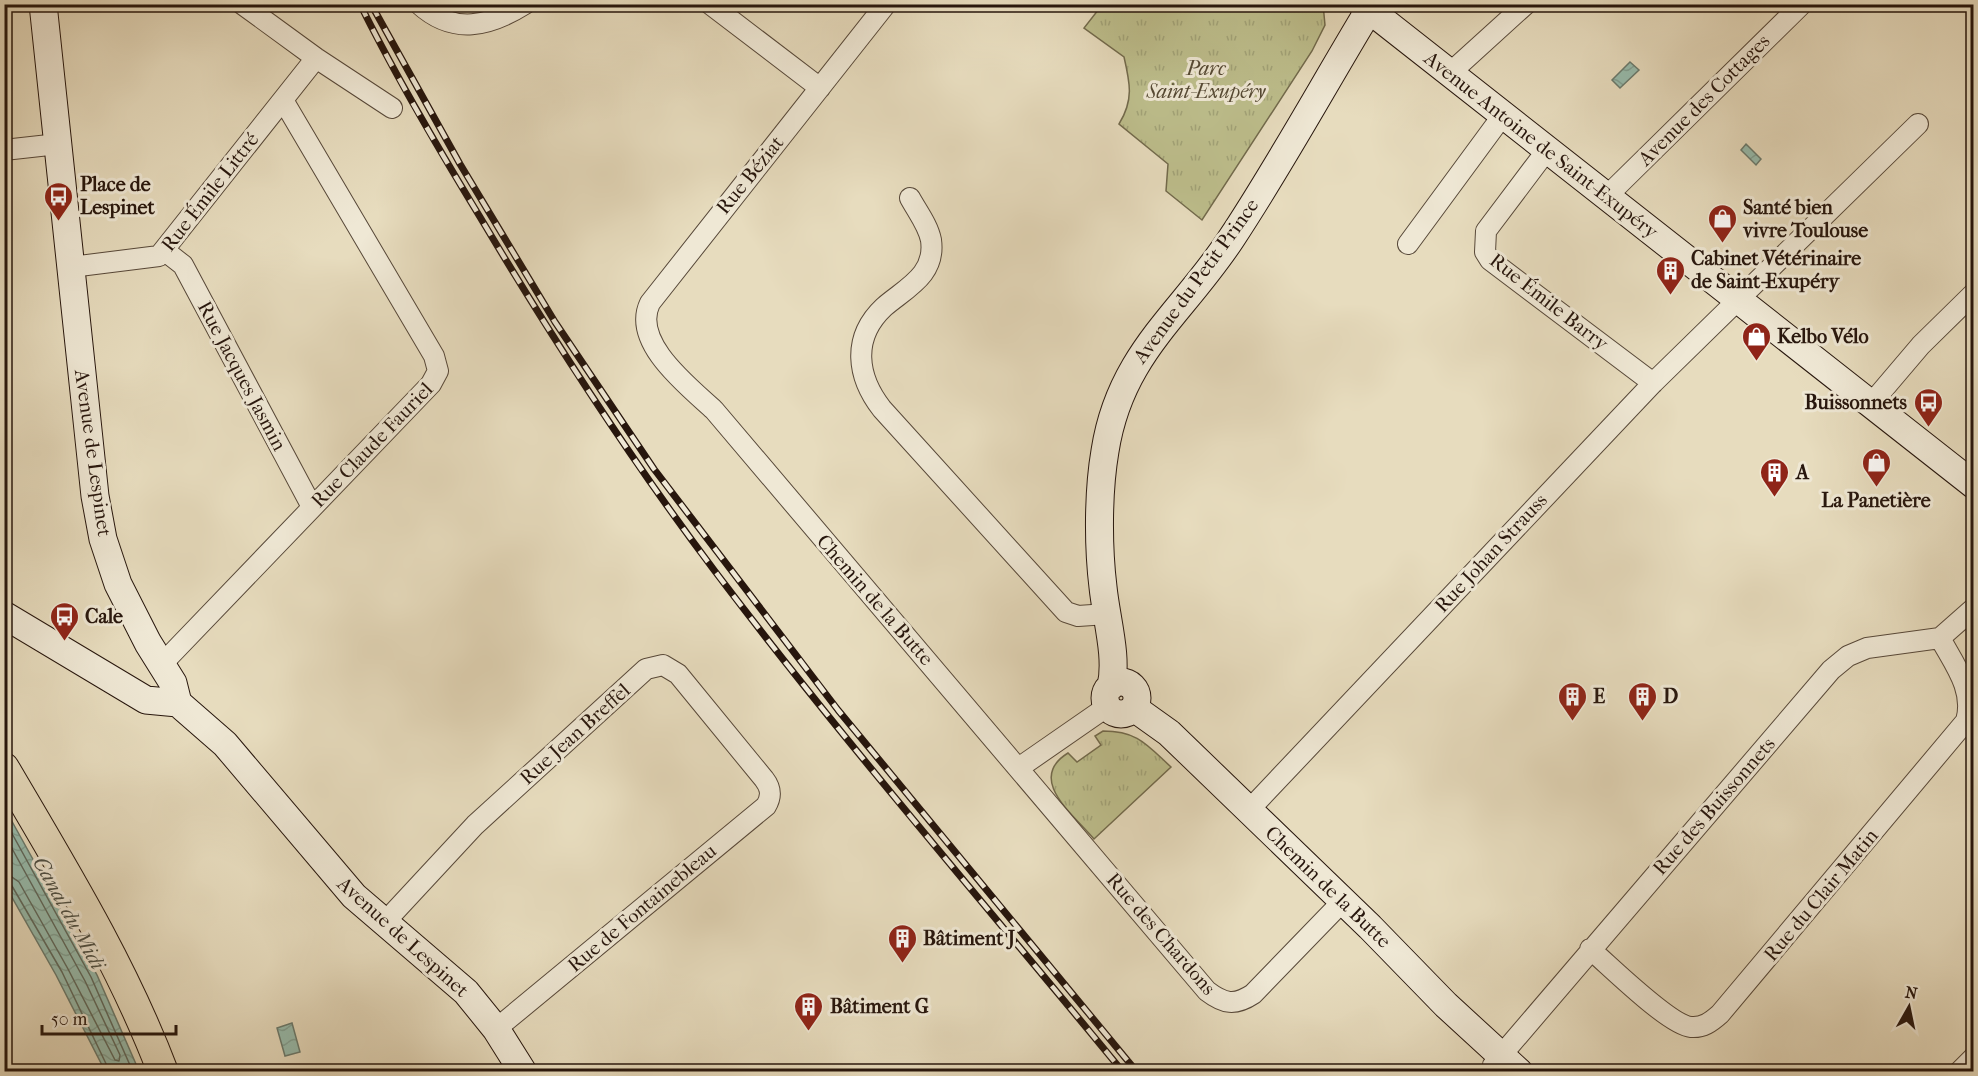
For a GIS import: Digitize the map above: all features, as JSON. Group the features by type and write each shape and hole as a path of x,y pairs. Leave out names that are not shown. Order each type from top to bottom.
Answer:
{"main road":[{"path":"4,768 101,935 126,983 163,1071"}],"street":[{"name":"Avenue de Lespinet","path":"43,4 95,496 103,539 118,584 160,665 173,683 178,703 225,744 339,880 384,923 466,992 496,1029 523,1071"},
{"path":"242,4 316,58 392,108"},
{"path":"419,4 449,22 475,25 499,20 525,4"},
{"path":"710,4 820,88"},
{"name":"Rue Béziat","path":"659,354 646,331 646,313 650,303 886,4"},
{"path":"1450,73 1526,4"},
{"name":"Avenue des Cottages","path":"1607,196 1802,4"},
{"name":"Avenue Antoine de Saint-Exupéry","path":"1366,7 1974,485"},
{"name":"Avenue du Petit Prince","path":"1121,696 1107,629 1101,567 1102,477 1111,427 1127,380 1155,333 1229,242 1366,7"},
{"name":"Rue Émile Littré","path":"71,267 151,259 165,251 316,58"},
{"name":"Rue Claude Fauriel","path":"160,665 431,384 438,371 434,356 283,100"},
{"path":"1408,243 1503,115"},
{"name":"Rue Johan Strauss","path":"1249,810 1653,383 1918,124"},
{"path":"4,150 58,144"},
{"name":"Rue Émile Barry","path":"1547,150 1486,231 1485,252 1490,260 1653,383"},
{"path":"910,198 931,239 931,255 918,282 884,308 869,327 861,350 864,380 882,410 1066,612 1078,616 1107,614"},
{"name":"Rue Jacques Jasmin","path":"165,251 183,265 312,507"},
{"path":"1870,405 1921,345 1974,293"},
{"name":"Chemin de la Butte","path":"659,354 714,410 1020,767"},
{"path":"1940,638 1974,608"},
{"path":"4,615 146,700 178,703"},
{"name":"Rue des Buissonnets","path":"1504,1064 1590,949 1831,670 1848,656 1867,648 1890,642 1940,638"},
{"name":"Rue du Clair Matin","path":"1590,949 1679,1024 1698,1027 1708,1023 1719,1014 1966,721 1970,700 1967,689 1940,638"},
{"name":"Rue Jean Breffel","path":"384,923 475,825 646,669 654,665 663,664 678,674 764,779"},
{"path":"1020,767 1121,696"},
{"name":"Chemin de la Butte","path":"1121,696 1169,733 1343,901 1504,1064"},
{"name":"Rue des Chardons","path":"1020,767 1207,991 1218,999 1229,1003 1242,1002 1254,994 1343,901"},
{"name":"Rue de Fontainebleau","path":"496,1029 766,806 770,792 764,779"},
{"path":"1959,1071 1974,1057"}],"green space":[{"name":"Parc Saint-Exupéry","path":"1323,4 1325,25 1312,51 1202,220 1166,191 1168,164 1119,124 1129,99 1128,75 1124,57 1084,28 1102,5"},
{"path":"1103,731 1134,737 1148,746 1171,767 1094,839 1057,796 1052,785 1051,774 1056,763 1068,753 1077,762 1101,745 1095,736"}],"water":[{"path":"1630,62 1639,70 1620,88 1612,80"},
{"path":"1746,144 1761,159 1756,165 1741,150"},
{"path":"4,807 97,975 139,1071 105,1071 56,975 5,885"},
{"path":"292,1023 300,1052 285,1056 277,1028"}],"railway":[{"path":"360,4 418,112 535,307 622,441 682,527 813,698 1123,1072"},
{"path":"371,4 460,164 555,322 654,469 838,710 1137,1072"}],"place":[{"name":"Place de Lespinet","path":"59,222"},
{"name":"Santé bien vivre Toulouse","path":"1722,244"},
{"name":"Cabinet Vétérinaire de Saint-Exupéry","path":"1670,296"},
{"name":"Kelbo Vélo","path":"1756,362"},
{"name":"Buissonnets","path":"1928,428"},
{"name":"La Panetière","path":"1876,488"},
{"name":"A","path":"1775,498"},
{"name":"Cale","path":"64,642"},
{"name":"E","path":"1572,722"},
{"name":"D","path":"1642,722"},
{"name":"Bâtiment J","path":"902,964"},
{"name":"Bâtiment G","path":"809,1032"}],"water label":[{"name":"Canal du Midi","path":"69,913"}]}
